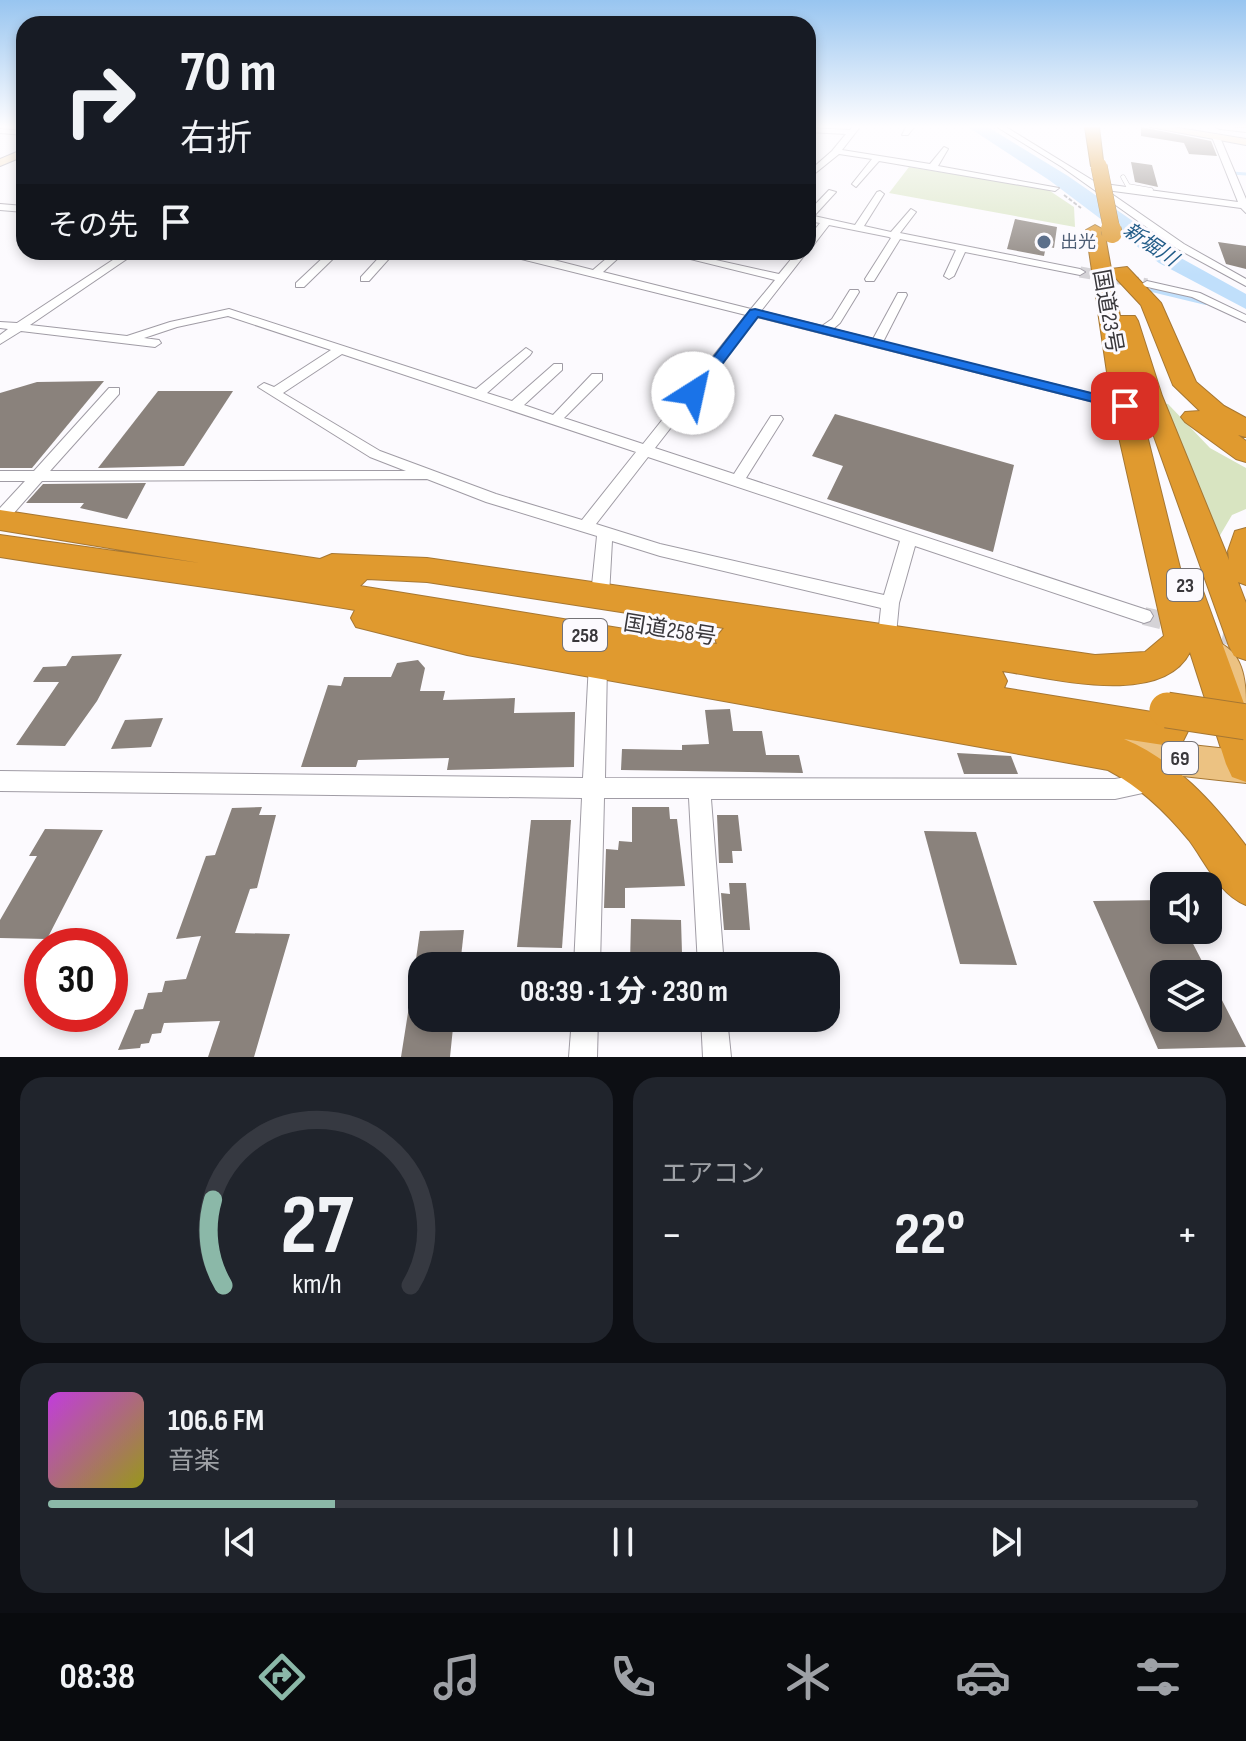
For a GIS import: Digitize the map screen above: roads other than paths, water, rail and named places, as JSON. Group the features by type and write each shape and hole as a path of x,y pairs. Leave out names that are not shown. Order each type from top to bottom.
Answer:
{"highway":[{"name":"国道23号","path":"1094,176 1104,232 1125,406 1135,447 1246,765"},
{"name":"国道23号","path":"1104,232 1120,271 1136,291 1125,314 1150,396 1246,646"},
{"path":"1120,271 1151,303 1185,385 1215,411 1246,429"},
{"path":"1136,291 1139,317 1172,390 1203,426 1246,453"},
{"name":"258","path":"278,563 427,570 600,595 886,643 1095,670 1153,667 1177,648 1181,636 1135,447"},
{"name":"国道258号","path":"0,519 278,563 1168,720 1246,741"},
{"path":"1246,539 1243,551 1246,573"},
{"name":"国道258号","path":"0,546 187,575 220,575 859,682 1168,720 1246,722"},
{"name":"258","path":"187,575 212,584 467,641 598,663 889,704 1114,753 1159,781 1200,818 1246,883"}],"main road":[{"path":"1205,641 1232,679 1246,691"},
{"name":"69","path":"1114,753 1130,751 1246,765"}],"street":[{"path":"856,184 862,176"},
{"path":"983,176 1055,188"},
{"path":"1078,176 1180,246 1246,283"},
{"path":"1232,176 1245,207"},
{"path":"1092,185 1245,207"},
{"path":"816,209 832,192"},
{"path":"858,228 880,194"},
{"path":"870,279 911,212"},
{"path":"816,220 1080,272"},
{"path":"816,235 826,222"},
{"path":"949,276 962,249"},
{"path":"0,340 120,260"},
{"path":"300,285 327,260"},
{"path":"365,279 383,260"},
{"path":"537,260 1125,406"},
{"path":"595,273 610,260"},
{"path":"702,260 781,278"},
{"path":"585,527 796,260"},
{"path":"1136,291 1196,295 1241,312"},
{"path":"823,331 836,321 854,292"},
{"path":"876,344 902,295"},
{"path":"127,340 174,324 229,312 1144,616"},
{"path":"0,325 155,343"},
{"path":"341,349 269,390 375,454 425,475 605,533 890,603"},
{"path":"477,395 526,352"},
{"path":"514,407 558,367"},
{"path":"554,421 597,377"},
{"path":"0,519 114,391"},
{"path":"737,481 776,419"},
{"path":"0,476 407,478 425,475"},
{"path":"600,595 605,533"},
{"path":"886,643 890,603 909,537"},
{"path":"587,952 598,663"},
{"path":"0,781 699,789 1115,789 1159,781"},
{"path":"699,789 710,952"},
{"path":"583,1057 584,1032"},
{"path":"715,1032 717,1057"}],"lane":[{"path":"1123,177 1128,186 1158,194"}],"water":[{"name":"新堀川","path":"1043,176 1068,176 1150,233 1170,252 1246,294 1246,309 1159,263"}],"waterway":[{"path":"1152,290 1206,303"}],"tunnel":[{"path":"1080,272 1147,284"},
{"path":"1144,616 1246,640"}],"place":[{"name":"出光","path":"1044,242"}]}
